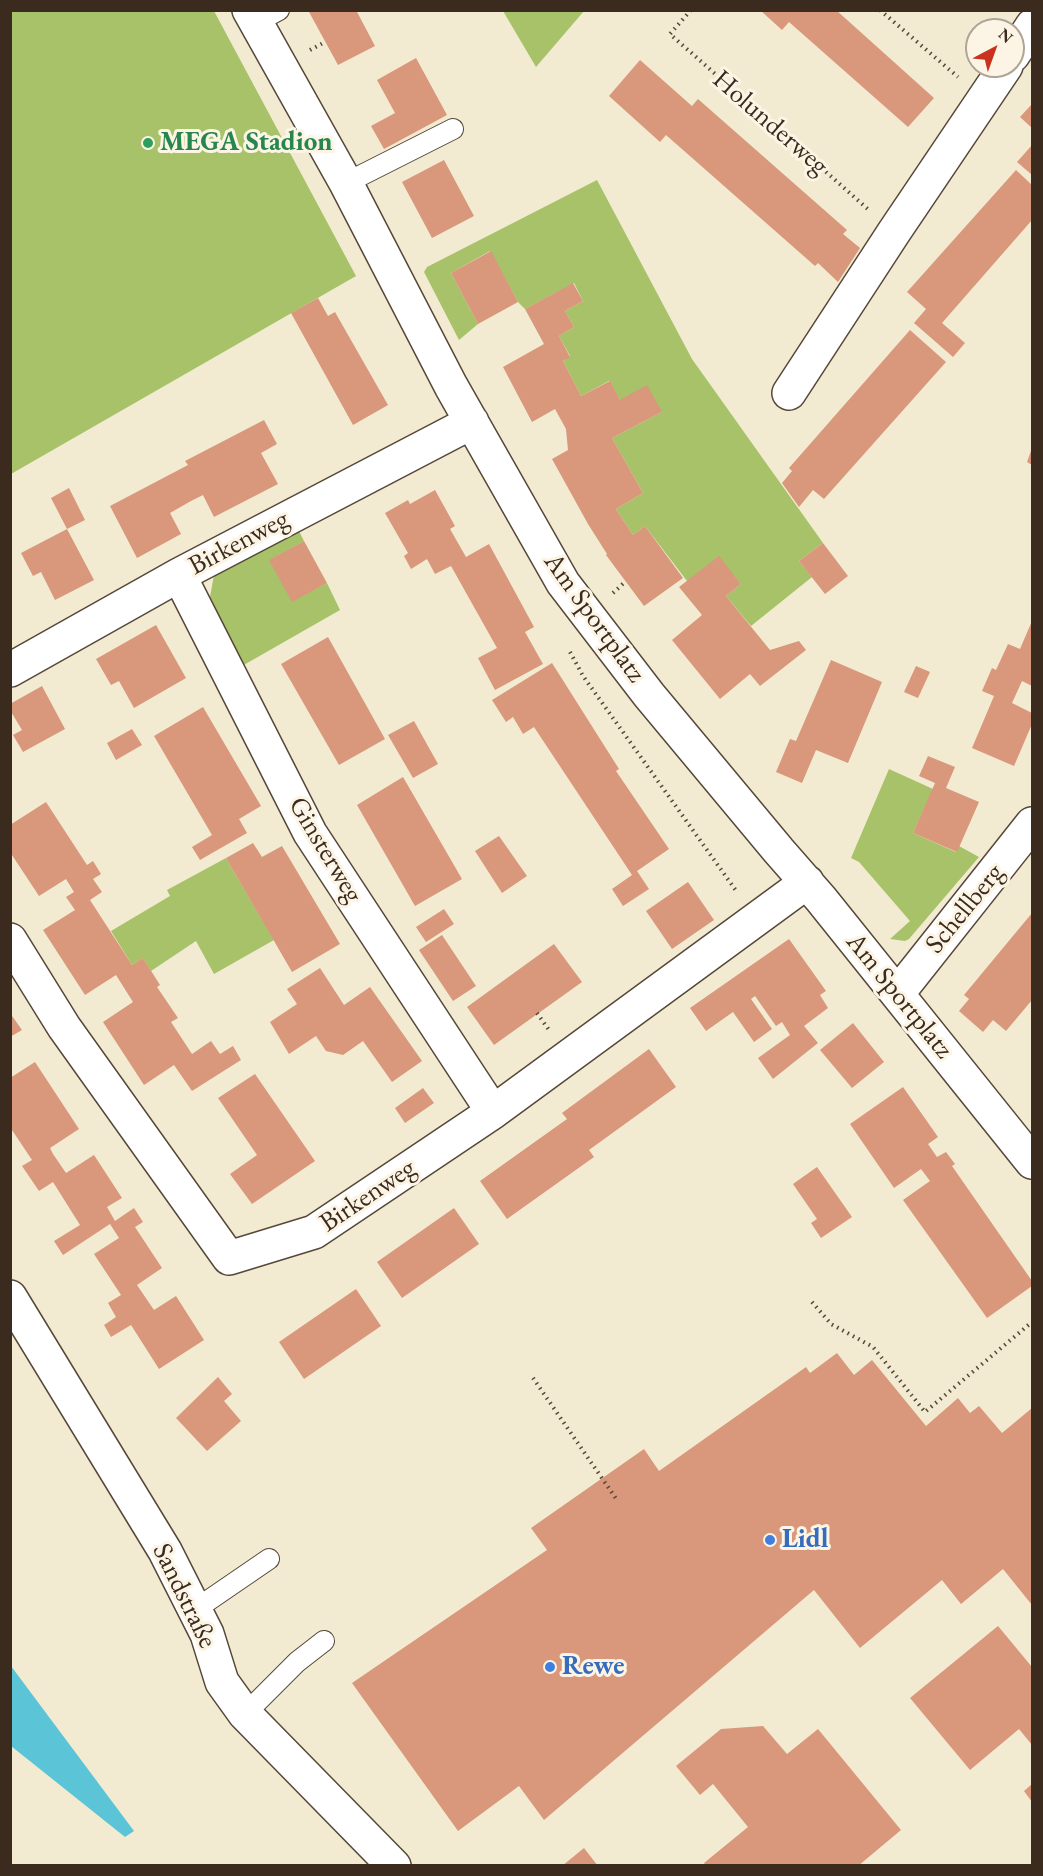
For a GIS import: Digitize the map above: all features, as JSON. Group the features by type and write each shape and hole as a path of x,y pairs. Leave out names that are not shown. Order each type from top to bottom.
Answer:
{"street":[{"name":"Am Sportplatz","path":"261,15 445,375 563,583 649,695 807,882 1032,1162"},
{"path":"789,393 998,78"},
{"name":"Birkenweg","path":"10,670 178,575 471,422"},
{"name":"Ginsterweg","path":"178,575 310,833 493,1112"},
{"name":"Schellberg","path":"898,993 1032,824"},
{"name":"Birkenweg","path":"10,939 64,1027 230,1258 314,1232 493,1112 807,882"},
{"name":"Sandstraße","path":"10,1297 165,1551 207,1634 222,1682 245,1714 393,1866"}],"lane":[{"path":"346,183 453,129"},
{"path":"196,1609 269,1559"},
{"path":"245,1714 297,1662 324,1641"}],"path":[{"name":"Holunderweg","path":"691,10 670,34 894,232"},
{"path":"880,10 984,99"},
{"path":"567,645 583,676 739,895"},
{"path":"537,1014 551,1032"},
{"path":"812,1302 831,1324 873,1347 925,1412 1032,1322"},
{"path":"532,1378 617,1500"}],"green space":[{"name":"MEGA Stadion","path":"10,11 214,11 356,276 11,474"},
{"path":"503,11 584,11 536,67"},
{"path":"597,180 692,359 823,543 799,561 812,577 751,626 726,596 741,584 731,572 687,581 645,526 633,535 616,509 643,493 612,438 662,412 620,400 609,381 581,396 563,361 570,356 559,336 574,327 565,311 583,301 574,283 525,309 518,302 490,251 451,273 478,324 459,340 424,272 427,267"},
{"path":"298,529 304,541 270,560 292,601 327,583 340,610 242,666 210,597 214,575"},
{"path":"889,769 933,789 913,833 956,852 959,846 979,857 905,941 890,939 910,921 859,862 851,858"},
{"path":"226,858 274,940 214,974 196,941 151,971 143,958 132,965 111,931 170,896 167,890"}],"water":[{"path":"10,1666 134,1831 125,1837 11,1746"}],"building":[{"path":"311,10 356,10 375,46 338,65 309,12"},
{"path":"760,10 836,10 934,98 908,127 789,22 782,30"},
{"path":"416,58 447,115 384,149 371,126 395,113 377,80"},
{"path":"640,60 692,106 698,99 847,230 843,234 860,248 838,282 818,263 815,266 666,135 660,142 609,96"},
{"path":"1032,104 1032,128 1020,117"},
{"path":"1032,145 1032,175 1017,162"},
{"path":"444,160 474,216 432,238 402,182"},
{"path":"1016,170 1032,185 1032,220 942,323 965,343 953,357 914,323 926,309 907,292"},
{"path":"491,251 518,302 478,324 451,273"},
{"path":"573,283 583,301 565,311 574,327 559,336 570,357 563,361 581,396 610,381 620,400 647,385 662,412 612,438 643,493 616,509 633,535 645,526 683,578 644,606 606,555 552,459 568,450 566,429 555,409 532,422 503,367 544,344 525,309"},
{"path":"318,298 328,316 335,312 388,405 353,425 291,313"},
{"path":"910,330 946,362 824,499 813,490 799,507 782,483 792,471 789,468"},
{"path":"264,420 277,444 261,453 278,484 214,517 203,495 191,501 170,513 181,534 137,558 110,506 188,465 185,461"},
{"path":"1032,448 1032,465 1027,462"},
{"path":"69,488 85,520 67,529 51,498"},
{"path":"435,490 455,526 450,529 466,557 489,544 534,627 525,632 543,664 495,690 478,658 497,648 451,566 435,574 427,559 411,569 404,556 408,553 385,513 408,500 410,504"},
{"path":"67,529 94,580 55,600 41,572 33,576 21,553"},
{"path":"304,541 327,583 292,602 269,560"},
{"path":"823,543 848,576 825,594 799,561"},
{"path":"719,556 741,584 726,596 770,650 799,641 806,650 760,686 750,674 720,699 672,640 702,615 679,587"},
{"path":"1032,621 1032,686 1022,681 1012,703 1032,713 1032,724 1014,766 972,748 994,696 982,691 992,668 996,670 1008,644 1020,649"},
{"path":"156,625 186,678 134,708 119,681 111,685 96,659"},
{"path":"328,637 385,739 339,765 281,664"},
{"path":"831,660 882,682 848,763 816,750 802,783 776,772 790,739 796,741"},
{"path":"552,663 619,769 616,771 669,849 637,871 649,889 623,906 612,889 632,875 534,727 523,734 513,717 506,722 492,700"},
{"path":"916,666 930,672 918,698 904,692"},
{"path":"42,686 65,729 23,752 13,735 22,730 10,710 10,704"},
{"path":"203,707 261,806 239,819 247,833 200,860 192,847 212,835 154,736"},
{"path":"414,721 438,764 413,778 388,735"},
{"path":"132,729 142,745 116,760 107,743"},
{"path":"928,756 955,767 946,788 979,802 957,852 913,833 935,783 919,776"},
{"path":"403,777 462,879 415,906 357,805"},
{"path":"46,802 87,865 93,861 101,874 93,879 102,892 90,900 132,965 143,958 160,985 157,987 178,1018 171,1022 192,1054 211,1041 220,1054 233,1046 241,1060 192,1091 174,1065 144,1085 103,1022 133,1002 116,975 85,995 43,930 75,910 66,897 74,892 66,879 39,896 10,852 10,825"},
{"path":"499,836 527,876 502,893 475,851"},
{"path":"253,843 262,857 282,846 340,944 292,972 226,858"},
{"path":"688,882 714,920 672,949 646,911"},
{"path":"444,909 454,924 426,942 416,927"},
{"path":"1032,913 1032,1000 1006,1031 993,1020 983,1032 959,1011 969,999 964,995"},
{"path":"442,935 476,986 453,1001 419,950"},
{"path":"789,939 826,991 820,995 828,1008 804,1026 818,1043 773,1079 758,1058 790,1035 782,1022 776,1026 755,996 751,999 772,1029 754,1042 733,1012 706,1031 690,1008"},
{"path":"554,944 582,982 494,1045 467,1007"},
{"path":"320,968 344,1005 370,987 422,1061 392,1082 363,1041 343,1055 326,1051 316,1036 289,1054 270,1022 297,1004 287,989"},
{"path":"10,1013 22,1030 10,1037"},
{"path":"853,1023 884,1062 852,1088 820,1050"},
{"path":"649,1049 676,1087 589,1150 594,1157 507,1219 480,1181 567,1119 562,1113"},
{"path":"35,1062 79,1129 50,1148 53,1154 66,1173 94,1155 122,1198 107,1207 115,1221 134,1208 143,1222 135,1227 162,1268 137,1285 154,1310 176,1296 204,1340 159,1369 131,1325 111,1337 104,1325 116,1317 108,1303 121,1295 94,1254 119,1238 110,1224 63,1255 54,1241 80,1225 53,1182 39,1191 22,1166 32,1160 10,1127 10,1078"},
{"path":"255,1074 315,1161 252,1204 230,1174 257,1155 218,1098"},
{"path":"903,1087 938,1137 928,1144 937,1157 946,1152 955,1164 952,1166 1032,1281 1032,1286 987,1318 903,1200 930,1181 921,1169 894,1188 850,1124"},
{"path":"423,1088 434,1103 405,1123 395,1108"},
{"path":"817,1167 852,1217 821,1238 811,1223 817,1219 793,1184"},
{"path":"454,1208 479,1244 402,1298 377,1262"},
{"path":"356,1289 381,1326 304,1379 279,1342"},
{"path":"837,1353 854,1375 872,1360 926,1426 958,1398 970,1413 979,1406 1002,1433 1032,1408 1032,1605 1003,1569 961,1604 942,1580 860,1648 814,1590 544,1820 519,1786 458,1831 352,1683 547,1550 531,1528 644,1449 659,1471 806,1367 810,1373"},
{"path":"218,1377 232,1394 224,1401 241,1421 207,1451 176,1418"},
{"path":"998,1626 1032,1667 1032,1745 1019,1729 970,1770 910,1698"},
{"path":"763,1726 787,1754 818,1729 901,1830 858,1866 706,1866 704,1863 748,1827 713,1784 700,1795 676,1766 721,1729"},
{"path":"1032,1784 1032,1802 1024,1791"},
{"path":"584,1848 598,1866 562,1866"}],"place":[{"name":"MEGA Stadion","path":"148,143"},
{"name":"Lidl","path":"770,1540"},
{"name":"Rewe","path":"550,1667"}]}
